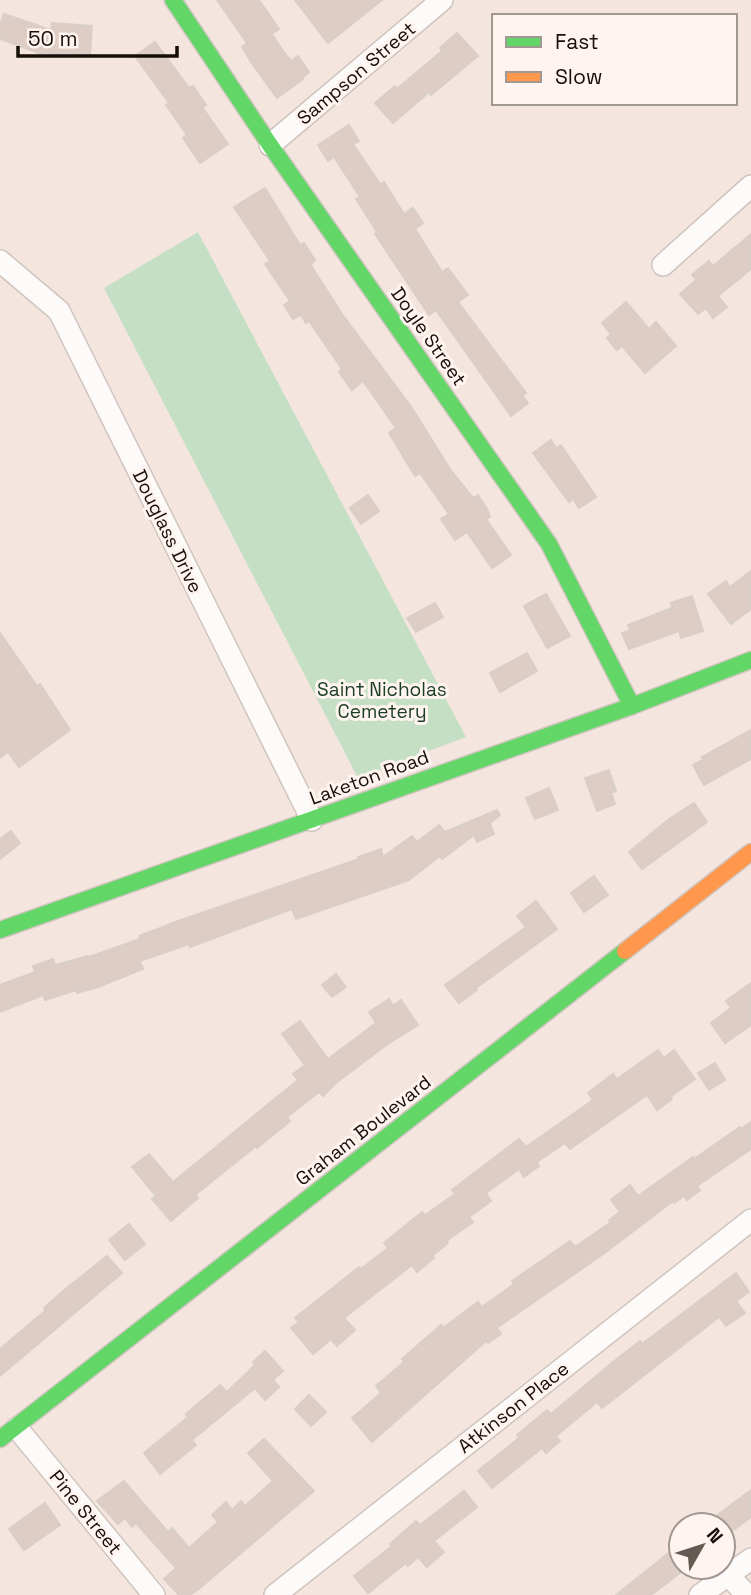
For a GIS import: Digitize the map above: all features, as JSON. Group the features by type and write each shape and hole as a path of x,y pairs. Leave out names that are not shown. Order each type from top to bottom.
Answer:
{"street":[{"name":"Doyle Street","path":"173,0 270,145 549,544 632,706"},
{"name":"Sampson Street","path":"270,145 442,0"},
{"path":"663,265 751,186"},
{"name":"Douglass Drive","path":"0,261 59,311 312,820"},
{"name":"Laketon Road","path":"0,930 632,706 751,660"},
{"name":"Graham Boulevard","path":"8,1434 751,852"},
{"name":"Atkinson Place","path":"275,1595 751,1220"},
{"name":"Pine Street","path":"8,1434 155,1595"},
{"path":"700,1595 718,1581"},
{"path":"734,1581 747,1595"}],"green space":[{"name":"Saint Nicholas Cemetery","path":"198,232 466,737 358,778 104,288"}],"building":[{"path":"217,0 259,0 279,29 272,34 281,48 291,61 298,56 309,72 277,98 253,65 242,47 247,43"},
{"path":"295,0 382,0 328,43"},
{"path":"4,14 51,30 52,23 92,26 90,55 39,53 0,39 0,25"},
{"path":"457,33 478,56 393,123 375,103 395,86 397,89 442,51 440,48"},
{"path":"155,42 189,88 193,86 206,105 202,107 228,144 200,163 183,138 187,135 166,105 169,103 135,56"},
{"path":"349,125 359,141 353,144 380,184 384,182 404,214 413,208 423,223 415,229 442,272 448,268 468,295 458,302 526,393 522,395 528,403 511,416 436,310 429,315 375,234 377,232 356,199 360,197 334,157 328,161 318,145"},
{"path":"265,188 300,245 304,243 315,260 311,264 312,267 342,314 412,408 450,469 473,498 478,495 487,509 490,517 486,519 511,555 492,568 467,532 455,540 441,519 449,514 420,473 415,476 389,433 396,428 363,381 352,390 339,372 342,369 309,321 306,323 301,315 293,319 284,305 290,301 265,264 270,261 234,207"},
{"path":"751,234 751,269 718,296 727,307 713,318 706,308 698,314 680,294 696,280 692,275 709,261 713,266"},
{"path":"626,302 649,329 656,322 676,346 645,373 622,346 617,350 607,338 611,334 602,323"},
{"path":"551,440 556,448 561,445 596,497 579,508 573,499 569,502 533,453"},
{"path":"368,495 379,511 361,524 350,508"},
{"path":"751,571 751,609 731,624 708,594 726,581 730,587"},
{"path":"546,594 570,636 547,648 524,606"},
{"path":"692,596 703,631 681,638 679,631 629,649 622,633 631,630 628,625 672,608 671,603"},
{"path":"435,603 443,617 416,632 407,618"},
{"path":"0,633 37,686 40,684 70,730 19,767 8,752 0,758"},
{"path":"527,653 537,671 500,692 490,673"},
{"path":"751,730 751,759 704,785 693,765 703,760 702,757"},
{"path":"609,770 616,791 611,793 615,804 597,811 585,778"},
{"path":"549,788 558,810 535,819 526,798"},
{"path":"694,803 707,822 642,869 629,852 669,819"},
{"path":"497,810 500,815 490,823 494,834 477,842 474,835 409,880 296,919 292,909 190,947 189,944 140,961 143,969 98,987 77,993 76,990 45,1000 43,995 0,1012 0,985 35,972 33,966 53,959 55,965 89,957 140,939 139,936 181,920 381,849 383,857 412,836 417,842 439,825 445,832"},
{"path":"11,831 20,843 0,859 0,839"},
{"path":"594,876 608,895 584,912 571,893"},
{"path":"536,901 557,929 459,1003 445,985 526,927 517,916"},
{"path":"336,974 346,987 332,997 322,985"},
{"path":"751,983 751,1025 725,1043 711,1023 731,1008 726,1001"},
{"path":"389,999 393,1006 401,1000 418,1025 389,1043 323,1096 319,1092 287,1117 290,1121 195,1195 198,1198 171,1221 152,1199 156,1196 132,1167 149,1154 173,1182 298,1080 293,1074 305,1065 282,1034 300,1021 328,1059 376,1023 369,1012"},
{"path":"658,1050 664,1058 674,1050 695,1079 670,1097 672,1099 657,1110 647,1095 570,1149 565,1143 537,1162 539,1166 524,1177 519,1169 486,1193 491,1201 469,1217 473,1222 446,1241 448,1243 432,1256 434,1258 417,1272 412,1265 344,1318 355,1330 337,1346 331,1339 313,1354 291,1328 299,1322 295,1318 359,1267 361,1269 388,1248 384,1243 422,1212 425,1215 455,1194 452,1190 519,1139 526,1147 593,1100 588,1093 613,1074 617,1079"},
{"path":"715,1063 725,1080 709,1090 698,1073"},
{"path":"751,1122 751,1149 697,1186 700,1190 687,1200 684,1196 674,1203 673,1201 606,1252 497,1328 501,1334 488,1343 486,1341 372,1442 352,1418 381,1393 376,1386 441,1325 443,1328 478,1302 482,1307 514,1284 512,1281 570,1241 575,1247 611,1222 609,1220 620,1212 611,1200 630,1185 638,1196 693,1157 694,1159"},
{"path":"129,1224 145,1244 125,1260 109,1240"},
{"path":"107,1256 122,1273 0,1376 0,1349 46,1310 44,1308 62,1292"},
{"path":"736,1273 749,1292 736,1301 745,1313 726,1326 719,1317 602,1408 597,1402 556,1436 560,1441 546,1453 542,1448 492,1488 478,1471 519,1438 517,1435 547,1410 551,1414 640,1341 642,1344"},
{"path":"265,1351 283,1371 273,1380 279,1387 265,1400 255,1388 192,1440 196,1445 160,1474 144,1453 188,1417 186,1414 220,1385 227,1392 255,1365 253,1362"},
{"path":"309,1395 326,1412 311,1426 295,1409"},
{"path":"264,1439 314,1491 190,1595 179,1595 164,1579 176,1568 136,1523 132,1527 125,1518 118,1524 97,1501 124,1481 168,1532 172,1528 189,1548 218,1522 212,1515 226,1502 232,1510 241,1501 245,1506 273,1481 248,1453"},
{"path":"751,1490 751,1517 737,1527 737,1511 723,1511"},
{"path":"464,1491 477,1507 434,1541 444,1552 427,1567 418,1557 408,1566 406,1563 368,1593 354,1576 392,1546 390,1544 416,1521 420,1525"},
{"path":"45,1503 60,1525 24,1550 9,1529"},
{"path":"667,1554 667,1581 669,1581 651,1595 616,1595"}],"traffic: fast":[{"path":"173,0 270,145 549,544 632,706"},
{"path":"0,930 632,706 751,660"},
{"path":"0,1439 625,951"}],"traffic: slow":[{"path":"625,951 751,852"}]}
